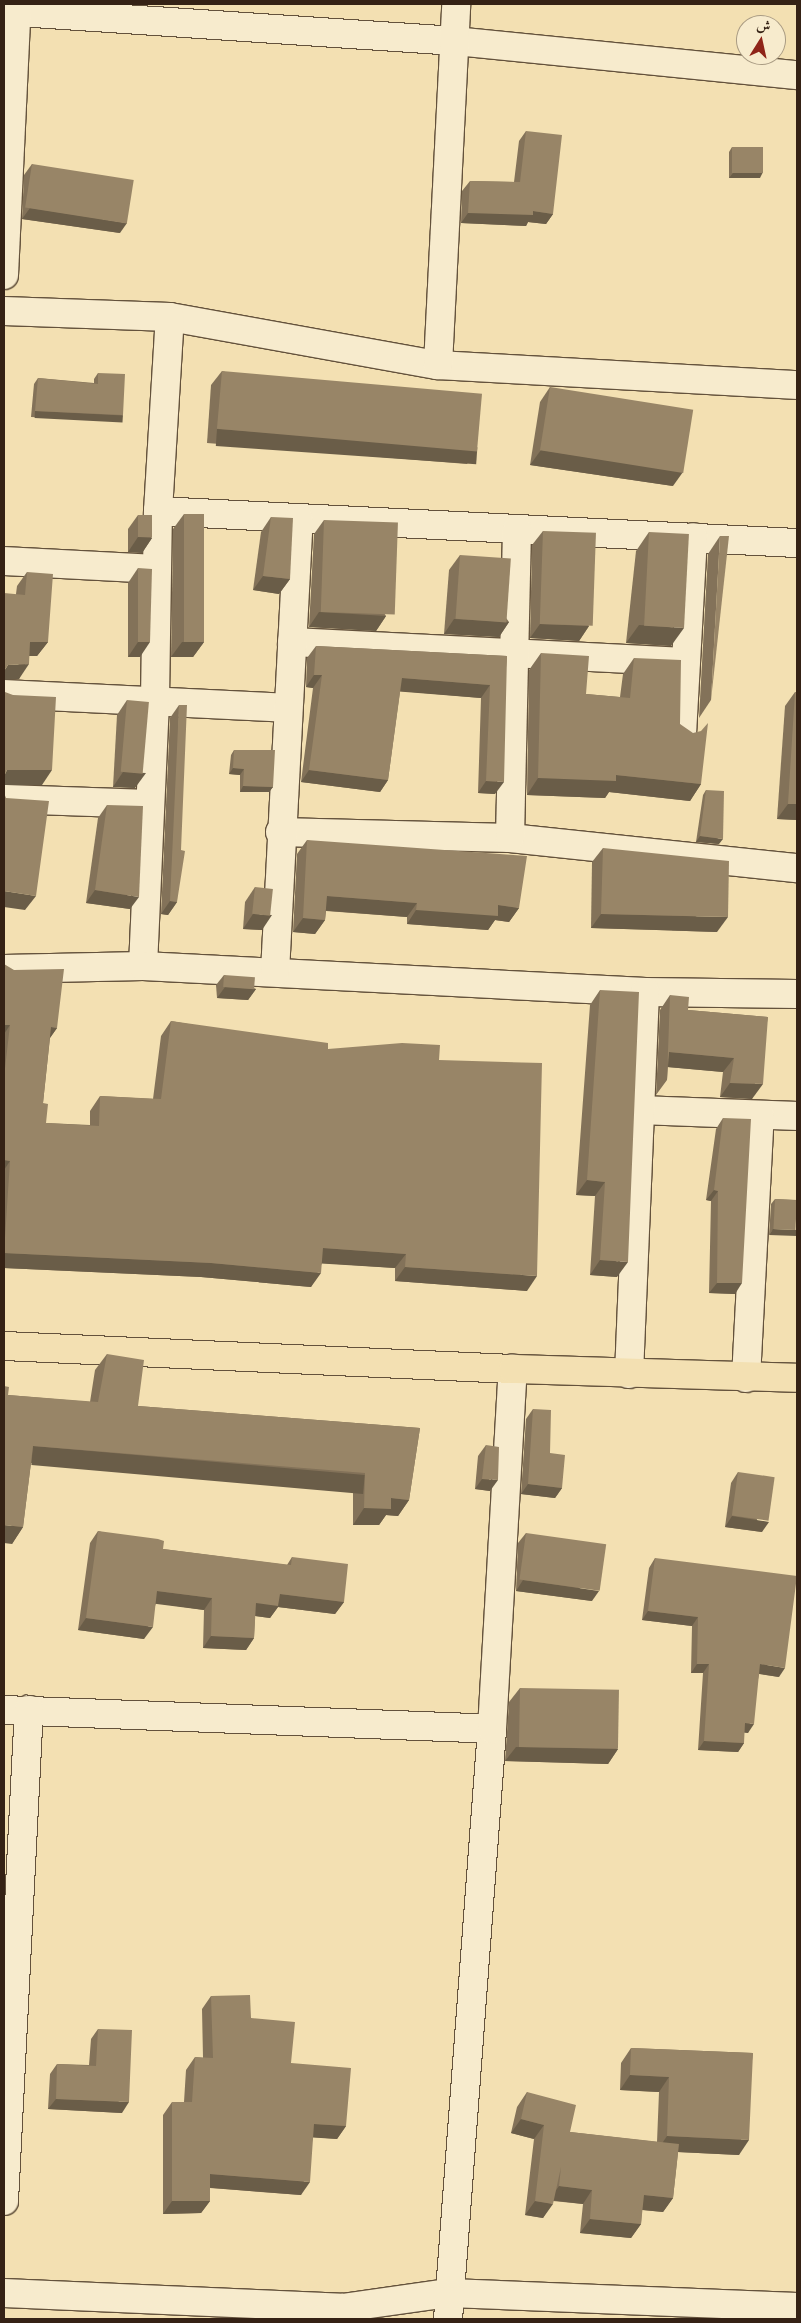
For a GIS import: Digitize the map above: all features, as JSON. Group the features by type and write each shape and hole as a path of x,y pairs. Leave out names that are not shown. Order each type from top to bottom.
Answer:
{"main road":[{"path":"4,1346 513,1370 797,1378"}],"street":[{"path":"438,366 456,4"},
{"path":"4,275 12,9 455,41 797,75"},
{"path":"4,312 170,316 438,366 797,385"},
{"path":"143,966 155,699 158,511 170,316"},
{"path":"158,511 299,520 797,543"},
{"path":"275,972 280,832 299,520"},
{"path":"510,838 517,529"},
{"path":"682,734 693,537"},
{"path":"4,561 157,569"},
{"path":"292,642 685,662"},
{"path":"4,694 155,699 288,708"},
{"path":"4,799 150,804"},
{"path":"280,832 510,838 797,868"},
{"path":"4,969 143,966 645,992 797,994"},
{"path":"629,1374 645,992"},
{"path":"640,1110 797,1116"},
{"path":"746,1378 760,1115"},
{"path":"448,2306 492,1729 513,1370"},
{"path":"4,2201 16,1710 492,1729"},
{"path":"4,2293 332,2314 448,2306 797,2307"}],"building":[{"path":"526,131 562,135 553,214 533,211 533,215 468,213 470,181 520,182"},
{"path":"732,147 763,147 763,173 732,173"},
{"path":"32,164 134,180 127,224 25,207"},
{"path":"222,371 482,394 477,452 217,429"},
{"path":"98,373 125,374 123,415 35,411 38,378 98,384"},
{"path":"550,387 693,410 683,473 540,450"},
{"path":"184,514 204,514 204,642 184,642"},
{"path":"138,515 152,515 152,537 138,537"},
{"path":"271,517 293,518 290,579 263,576"},
{"path":"324,520 398,523 395,615 321,612"},
{"path":"543,531 596,533 593,626 540,624"},
{"path":"649,532 689,534 684,628 644,626"},
{"path":"720,536 729,536 711,700"},
{"path":"460,555 511,559 506,622 456,619"},
{"path":"138,568 152,569 150,642 138,642"},
{"path":"27,572 53,574 48,642 30,642 29,664 8,665 4,671 4,593 25,595"},
{"path":"316,646 507,656 504,782 486,781 490,685 402,678 388,780 309,770 322,675 314,675"},
{"path":"541,653 589,656 586,694 630,698 634,658 681,660 680,724 693,733 701,731 708,723 701,784 616,775 616,781 538,778"},
{"path":"4,689 5,692 13,695 56,697 52,770 7,770 4,776"},
{"path":"795,692 797,692 797,804 788,804"},
{"path":"127,700 149,702 143,774 121,772"},
{"path":"179,705 187,705 181,850 185,851 177,902 170,901"},
{"path":"234,750 275,750 273,787 243,786 244,769 233,768"},
{"path":"706,790 724,791 723,839 700,836"},
{"path":"4,793 6,798 49,801 36,896 4,891"},
{"path":"107,805 143,806 139,897 95,890"},
{"path":"307,840 527,856 519,908 498,905 498,916 416,910 417,903 327,896 325,920 303,918"},
{"path":"603,848 729,861 728,917 601,914"},
{"path":"255,887 273,889 270,916 252,914"},
{"path":"4,964 14,970 64,969 57,1028 51,1027 43,1103 48,1104 46,1123 99,1126 100,1096 161,1099 171,1021 328,1043 328,1049 402,1043 440,1045 439,1060 542,1063 537,1276 405,1267 406,1254 323,1248 321,1273 211,1263 4,1253 10,1161 4,1160 4,1077 10,1025 4,1025"},
{"path":"224,975 255,977 254,989 223,987"},
{"path":"600,990 639,992 628,1262 600,1260 605,1182 587,1180"},
{"path":"670,995 689,997 688,1010 768,1017 763,1084 730,1083 734,1058 669,1052 667,1080"},
{"path":"723,1118 751,1119 742,1283 717,1283 718,1191 714,1190"},
{"path":"775,1199 797,1200 795,1230 773,1229"},
{"path":"107,1354 144,1360 138,1406 420,1428 409,1500 391,1498 391,1509 364,1508 365,1473 33,1446 23,1527 4,1525 4,1386 9,1387 8,1395 98,1402"},
{"path":"533,1409 551,1410 550,1453 565,1455 562,1488 528,1484"},
{"path":"486,1445 499,1447 498,1480 482,1479"},
{"path":"738,1472 775,1477 769,1521 732,1516"},
{"path":"98,1531 158,1539 164,1541 163,1549 291,1565 292,1557 348,1564 344,1602 280,1594 278,1606 256,1603 254,1638 211,1636 212,1598 157,1591 153,1627 86,1618"},
{"path":"526,1533 606,1544 600,1591 519,1580"},
{"path":"655,1558 797,1576 785,1668 760,1664 754,1724 745,1723 744,1743 704,1741 709,1664 697,1664 698,1617 648,1611"},
{"path":"520,1688 619,1690 618,1749 519,1747"},
{"path":"250,1995 251,2018 295,2022 291,2063 351,2068 346,2126 314,2124 310,2182 210,2174 210,2201 172,2201 172,2102 192,2102 195,2057 213,2058 211,1996"},
{"path":"98,2029 132,2030 129,2102 56,2099 57,2064 96,2066"},
{"path":"631,2048 753,2053 749,2140 667,2136 669,2077 630,2075"},
{"path":"527,2092 576,2105 570,2132 679,2144 673,2198 644,2195 641,2224 590,2219 592,2190 559,2186 561,2167 553,2204 535,2201 544,2125 521,2119"}]}
